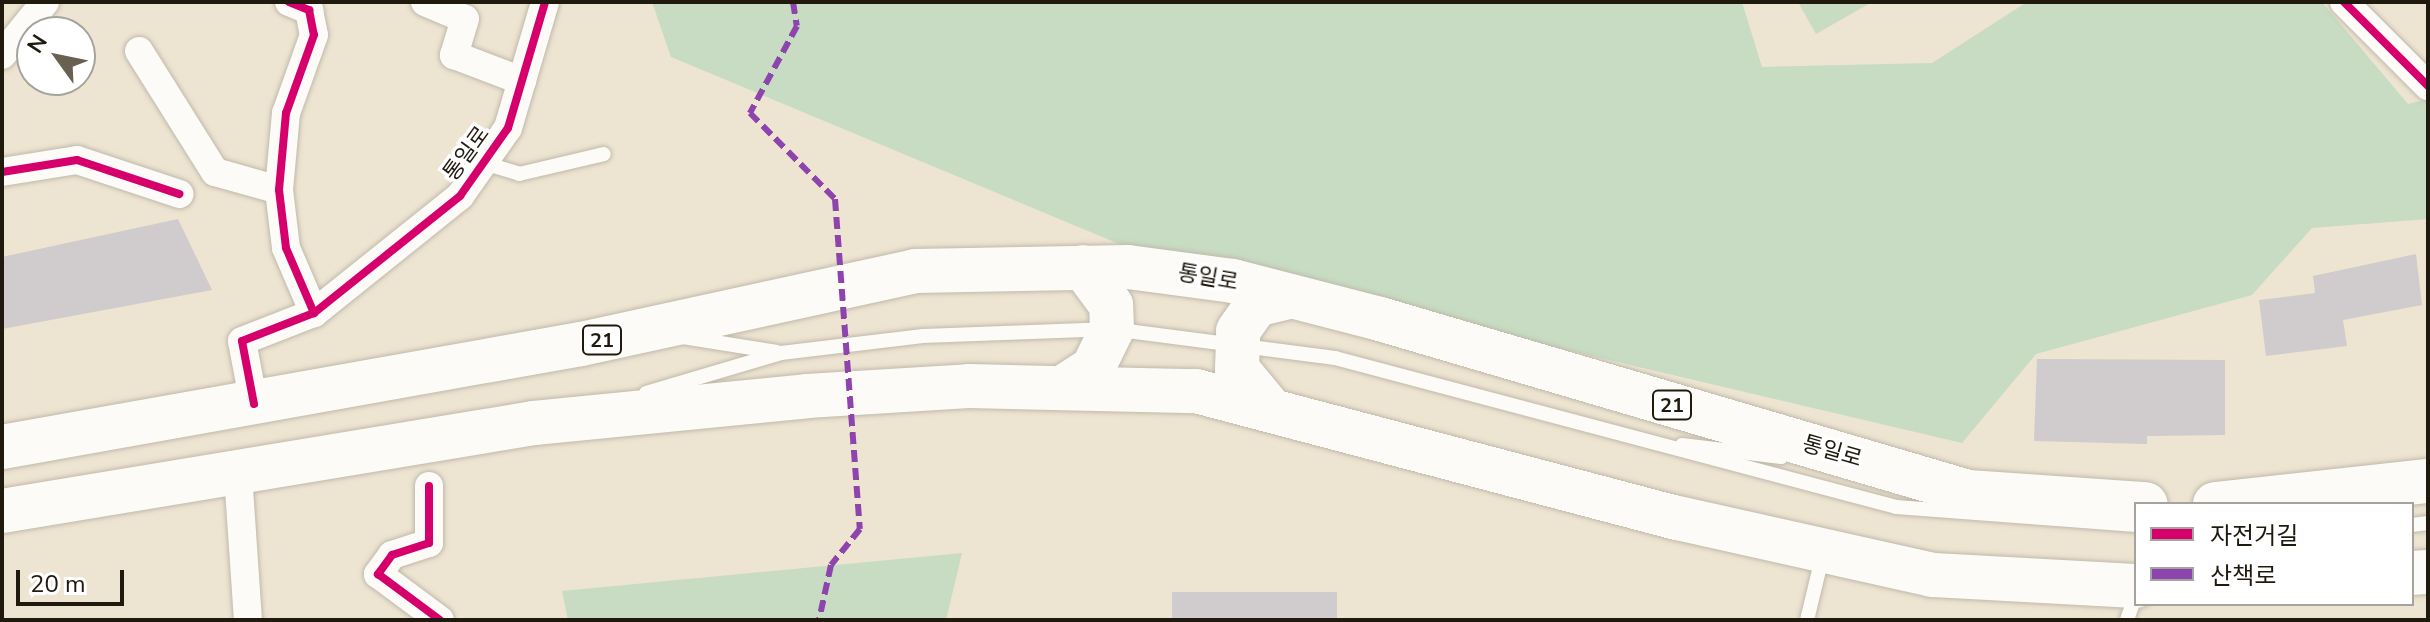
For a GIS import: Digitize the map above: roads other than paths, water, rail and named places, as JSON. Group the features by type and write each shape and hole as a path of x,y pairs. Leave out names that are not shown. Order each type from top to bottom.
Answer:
{"main road":[{"name":"통일로","path":"2,447 254,404 643,331 915,271 1083,267 1204,275 1291,296 1968,492 2134,503"},
{"path":"1062,388 1093,368 1112,329 1111,305 1083,267"},
{"path":"1267,405 1237,369 1237,342 1256,305 1291,296"},
{"path":"2,511 534,423 889,389 1196,391 1267,405 1824,551 1998,583 2134,586"},
{"path":"2250,502 2427,492"}],"street":[{"path":"2,55 45,2"},
{"path":"289,2 309,10 314,35 286,113 279,190 286,248 314,313"},
{"path":"425,2 465,19 454,55 522,81"},
{"name":"통일로","path":"254,404 242,341 314,313 460,196 508,128 545,2"},
{"path":"2344,2 2428,86"},
{"path":"139,51 215,172 279,190"},
{"path":"2,172 77,160 179,194"},
{"path":"238,474 248,620"},
{"path":"429,486 429,543 392,555 378,574 440,620"}],"lane":[{"name":"통일로","path":"484,163 519,174 604,154"},
{"path":"534,423 781,353 923,336 1112,329 1237,342 1335,358 1896,507 2134,525"},
{"path":"643,331 781,353"},
{"path":"1634,438 1902,472"},
{"path":"2414,521 2427,492"},
{"path":"1807,620 1824,551"},
{"path":"2127,620 2134,600"}]}
